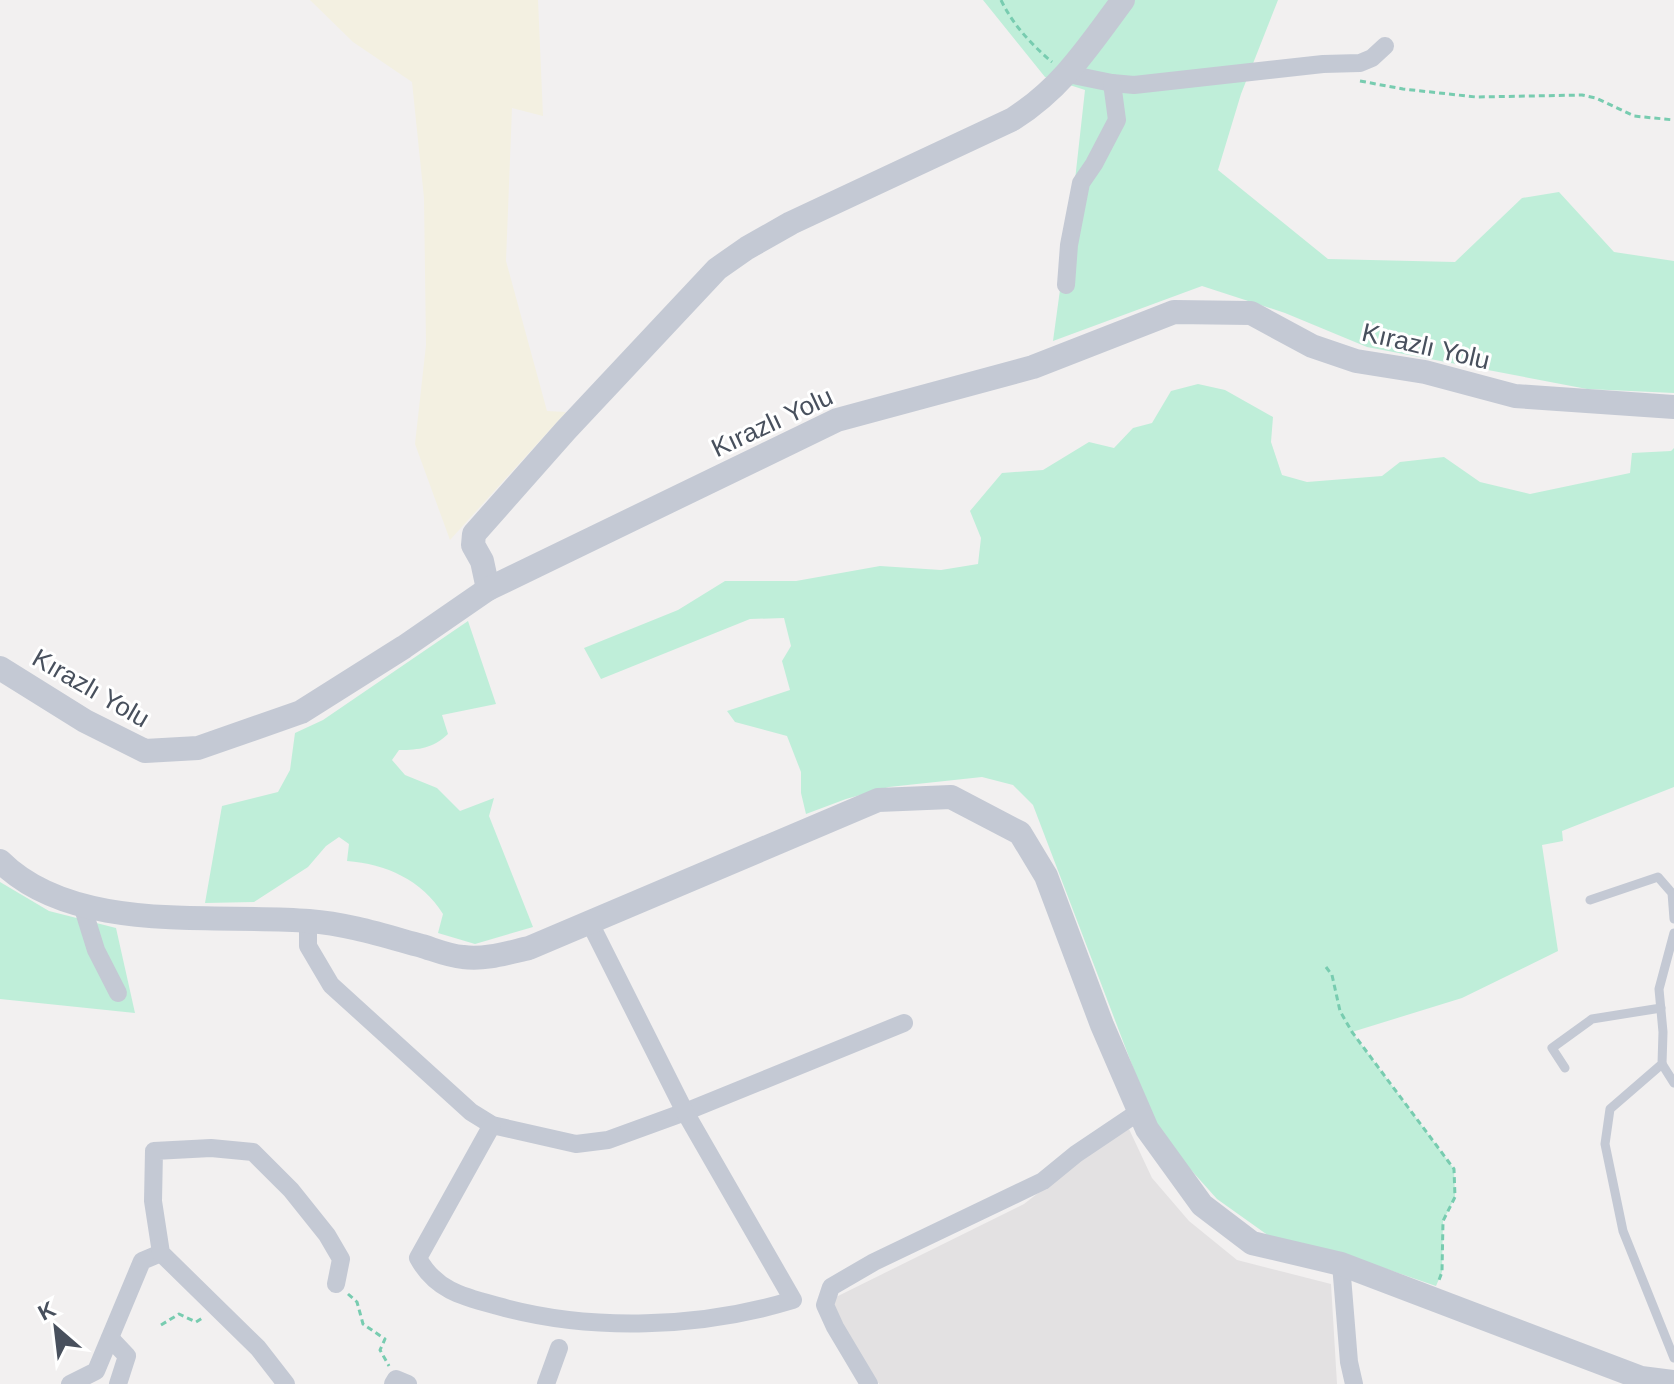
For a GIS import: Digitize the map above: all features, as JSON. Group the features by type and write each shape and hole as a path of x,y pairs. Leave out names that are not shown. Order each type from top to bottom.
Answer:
{"street":[{"path":"488,589 482,561 473,545 474,534 566,430 717,269 791,223 1013,119 1040,102 1068,74 1123,0"},
{"path":"1068,74 1134,85 1323,64 1360,63 1372,58 1385,46"},
{"path":"1066,285 1069,245 1081,183 1117,120 1112,83"},
{"name":"Kırazlı Yolu","path":"0,668 85,721 145,751 198,748 301,712 488,589 837,420 1033,367 1174,312 1251,313 1312,346 1356,361 1425,372 1515,396 1674,407"},
{"path":"0,861 47,893 82,905 132,914 240,921 308,921 356,928 463,957 493,957 529,948 878,800 951,797 1020,833 1046,876 1102,1025 1147,1129 1202,1205 1252,1243 1341,1264 1641,1378 1674,1382"},
{"path":"82,905 96,950 118,993"},
{"path":"308,921 308,946 331,985 471,1112 492,1125 576,1144 608,1140 685,1112 904,1023"},
{"path":"492,1125 418,1258 428,1277 465,1297 525,1314 601,1324 716,1317 764,1309 793,1300 685,1112 589,921"},
{"path":"869,1384 825,1305 831,1287 874,1262 1043,1181 1076,1154 1140,1111"},
{"path":"286,1384 258,1348 161,1253 153,1201 154,1151 211,1148 253,1152 291,1190 327,1235 341,1259 336,1284"},
{"path":"70,1384 96,1371 142,1261 161,1253"},
{"path":"1341,1264 1349,1362 1354,1384"},
{"path":"110,1338 127,1356 118,1384"},
{"path":"546,1384 559,1348"}],"lane":[{"path":"1590,900 1658,877 1672,893 1674,919"},
{"path":"1674,933 1659,989 1662,1064 1674,1083"},
{"path":"1565,1068 1552,1048 1592,1019 1661,1008"},
{"path":"1662,1064 1610,1109 1605,1144 1623,1231 1674,1358"}],"path":[{"path":"1001,0 1010,19 1034,47 1068,74"},
{"path":"1359,80 1403,89 1476,97 1582,95 1596,98 1634,116 1674,120"},
{"path":"1326,967 1332,975 1340,1011 1352,1032 1454,1169 1455,1197 1443,1221 1442,1272 1431,1298"},
{"path":"336,1284 357,1302 363,1324 385,1339 380,1350 399,1382"},
{"path":"161,1325 179,1314 196,1322 215,1306"}],"shaded area":[{"path":"1129,1129 1152,1178 1189,1221 1237,1260 1331,1284 1337,1384 879,1384 832,1310 836,1297 1024,1204 1092,1151"}],"green space":[{"path":"983,0 1278,0 1241,94 1218,170 1328,259 1455,262 1522,198 1559,192 1614,252 1674,261 1674,393 1587,389 1367,347 1285,313 1202,286 1053,341 1085,90 1045,77"},
{"path":"1198,384 1225,390 1273,417 1271,442 1282,475 1307,482 1382,476 1400,462 1444,457 1480,482 1530,494 1630,473 1632,453 1671,451 1674,448 1674,787 1562,831 1563,841 1542,845 1558,951 1462,998 1352,1032 1454,1169 1455,1197 1443,1221 1442,1272 1436,1286 1366,1262 1269,1236 1217,1199 1158,1133 1033,805 1013,785 982,777 889,787 806,814 801,793 801,772 787,736 735,722 727,711 790,690 782,661 791,646 784,618 750,619 601,679 584,648 678,610 725,581 796,581 880,566 941,570 978,564 981,538 970,511 1002,473 1043,470 1089,442 1114,448 1133,428 1152,423 1171,391"},
{"path":"468,621 496,704 442,715 448,734 426,747 399,750 392,760 405,775 437,788 460,811 494,798 489,816 533,927 475,944 438,933 443,914 425,892 389,870 347,861 349,844 339,837 326,846 308,867 254,902 205,903 222,806 278,792 290,770 295,733 323,720"},
{"path":"0,882 49,911 116,928 135,1013 0,999"}],"sand":[{"path":"310,0 538,0 543,116 512,108 506,261 547,411 566,412 450,540 415,444 426,345 424,198 412,82 353,42"}]}
